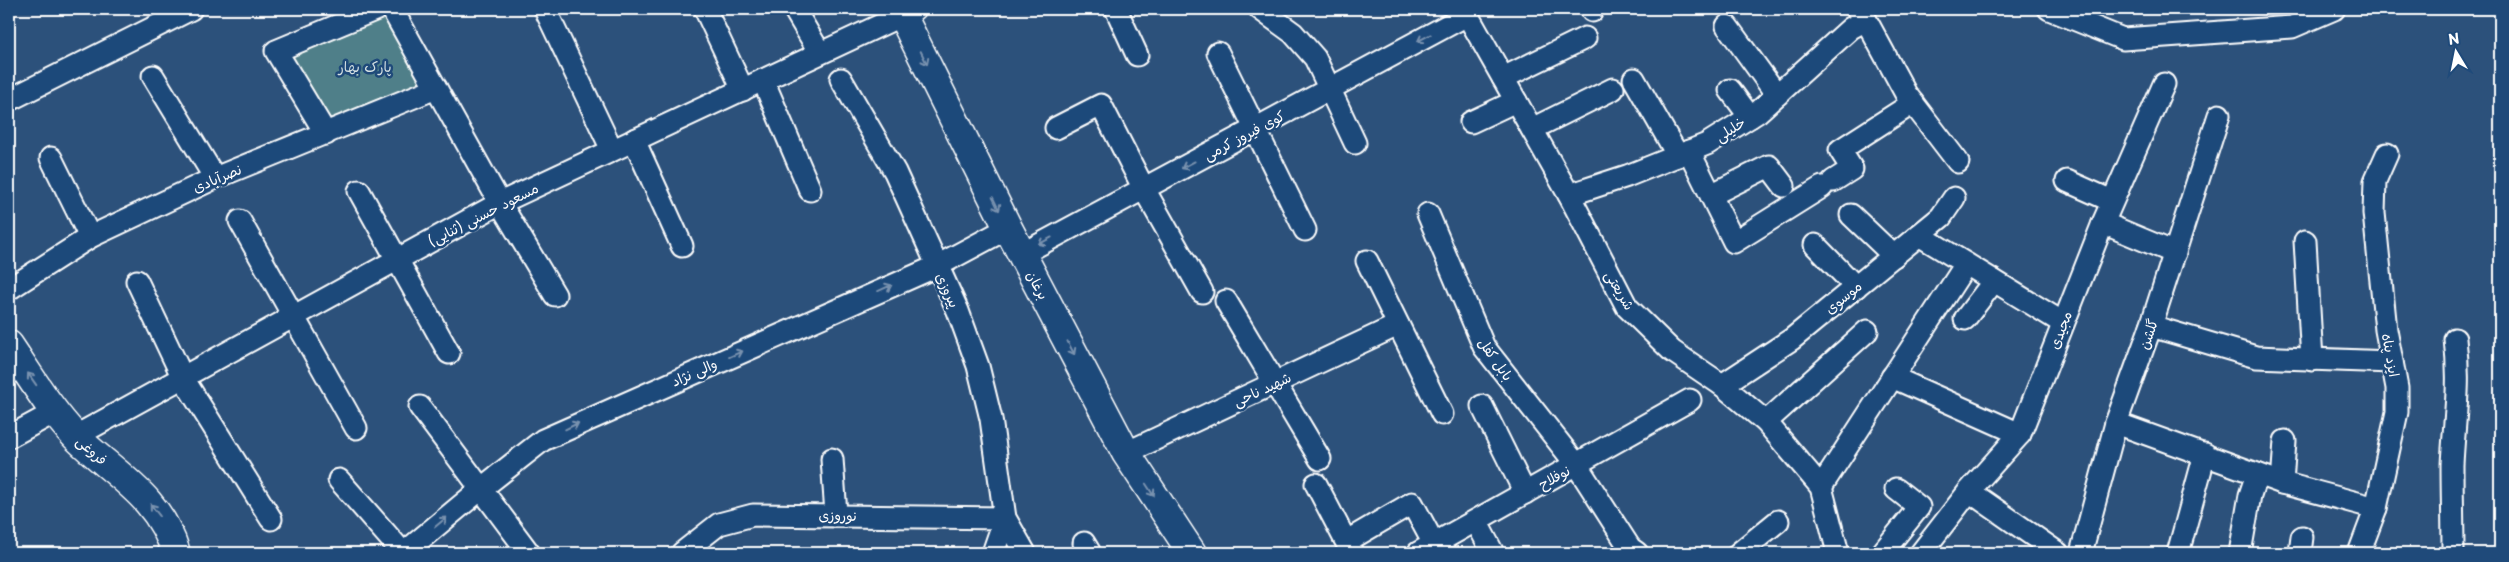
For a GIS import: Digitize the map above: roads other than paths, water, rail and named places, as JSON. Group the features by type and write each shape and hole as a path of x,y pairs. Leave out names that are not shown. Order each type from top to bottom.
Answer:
{"main road":[{"name":"برغان","path":"906,11 1008,228 1126,453 1192,553"},
{"name":"فروغی","path":"9,345 55,412 76,436 146,499 158,513 171,537 176,553"}],"street":[{"path":"9,100 191,9"},
{"path":"326,134 276,51 377,9"},
{"path":"392,9 500,203 555,295"},
{"path":"545,9 612,150"},
{"path":"705,9 742,90"},
{"path":"794,9 820,53"},
{"path":"1116,9 1137,55"},
{"path":"1260,9 1304,43 1314,58 1354,143"},
{"path":"2049,9 2123,39 2292,27 2334,9"},
{"name":"مسعود حسنی (ثنایی)","path":"76,436 500,203 906,11"},
{"name":"کوی فیروز کرمی","path":"1022,254 1329,89 1465,12"},
{"name":"شریعتی","path":"1465,12 1532,129 1626,307 1672,351 1722,385 1766,422 1821,487 1838,553"},
{"name":"خلیلی","path":"1568,195 1627,176 1707,144 1750,116 1777,95 1851,28 1861,14 1913,103 1958,162"},
{"path":"1727,26 1777,95"},
{"path":"1503,78 1585,38"},
{"path":"1218,53 1305,230"},
{"path":"153,76 215,178"},
{"name":"پیروزی","path":"841,79 895,172 958,312 978,366 991,419 1005,518"},
{"path":"1634,79 1711,195 1734,242 1852,169 1840,150 1913,103"},
{"path":"763,80 810,190"},
{"name":"مجیدی","path":"1921,553 1969,491 2020,434 2103,222 2164,84"},
{"name":"نصرآبادی","path":"9,289 90,237 215,178 436,88"},
{"path":"1532,129 1613,89"},
{"path":"1730,90 1750,116"},
{"path":"1471,122 1516,101"},
{"path":"1056,128 1101,106 1144,189 1202,292"},
{"name":"گلشن","path":"2081,553 2116,423 2151,326 2219,115"},
{"path":"634,140 682,246"},
{"name":"ایزد پناه","path":"2359,553 2376,508 2397,412 2396,388 2374,213 2375,181 2387,154"},
{"path":"50,158 90,237"},
{"path":"1711,195 1769,166 1784,186"},
{"path":"2067,181 2112,201"},
{"path":"359,191 449,353"},
{"name":"موسوی","path":"1722,385 1792,339 1941,217 1954,198"},
{"name":"بابل کفل","path":"1428,214 1484,347 1576,464 1630,548 1636,553"},
{"path":"1851,215 1894,256"},
{"path":"240,221 356,428"},
{"path":"2103,222 2175,253"},
{"name":"والی نژاد","path":"403,553 543,440 937,266 1008,228"},
{"path":"1919,235 2063,323"},
{"path":"2305,241 2312,360"},
{"path":"1814,245 1856,287"},
{"path":"1367,261 1442,414"},
{"path":"1821,487 1966,264"},
{"path":"137,281 183,378 271,519"},
{"path":"1965,319 1994,281"},
{"path":"1226,301 1320,459"},
{"name":"شهید ناحی","path":"1126,453 1398,325"},
{"path":"2151,326 2256,357 2392,362"},
{"path":"1766,422 1867,331"},
{"path":"2453,553 2452,464 2458,410 2459,368 2455,339"},
{"path":"1892,377 2020,434"},
{"name":"نوفلاح","path":"1426,549 1690,400"},
{"path":"1482,406 1525,493"},
{"path":"420,407 529,553"},
{"path":"9,437 55,412"},
{"path":"2116,423 2282,483 2376,508"},
{"path":"2282,483 2285,441"},
{"path":"2178,553 2205,454"},
{"path":"832,459 836,514"},
{"path":"2240,553 2250,495 2257,474"},
{"path":"339,480 403,553"},
{"path":"1316,484 1350,547 1412,503 1426,549"},
{"path":"1882,553 1919,507 1896,489"},
{"path":"1969,491 2058,553"},
{"name":"نوروزی","path":"682,553 719,524 734,518 753,515 836,514 1005,518"},
{"path":"993,553 1005,518"},
{"path":"1005,518 1025,553"},
{"path":"1476,521 1493,553"},
{"path":"1738,553 1778,521"}],"park label":[{"name":"پارک‌ بهار","path":"365,66"}]}
